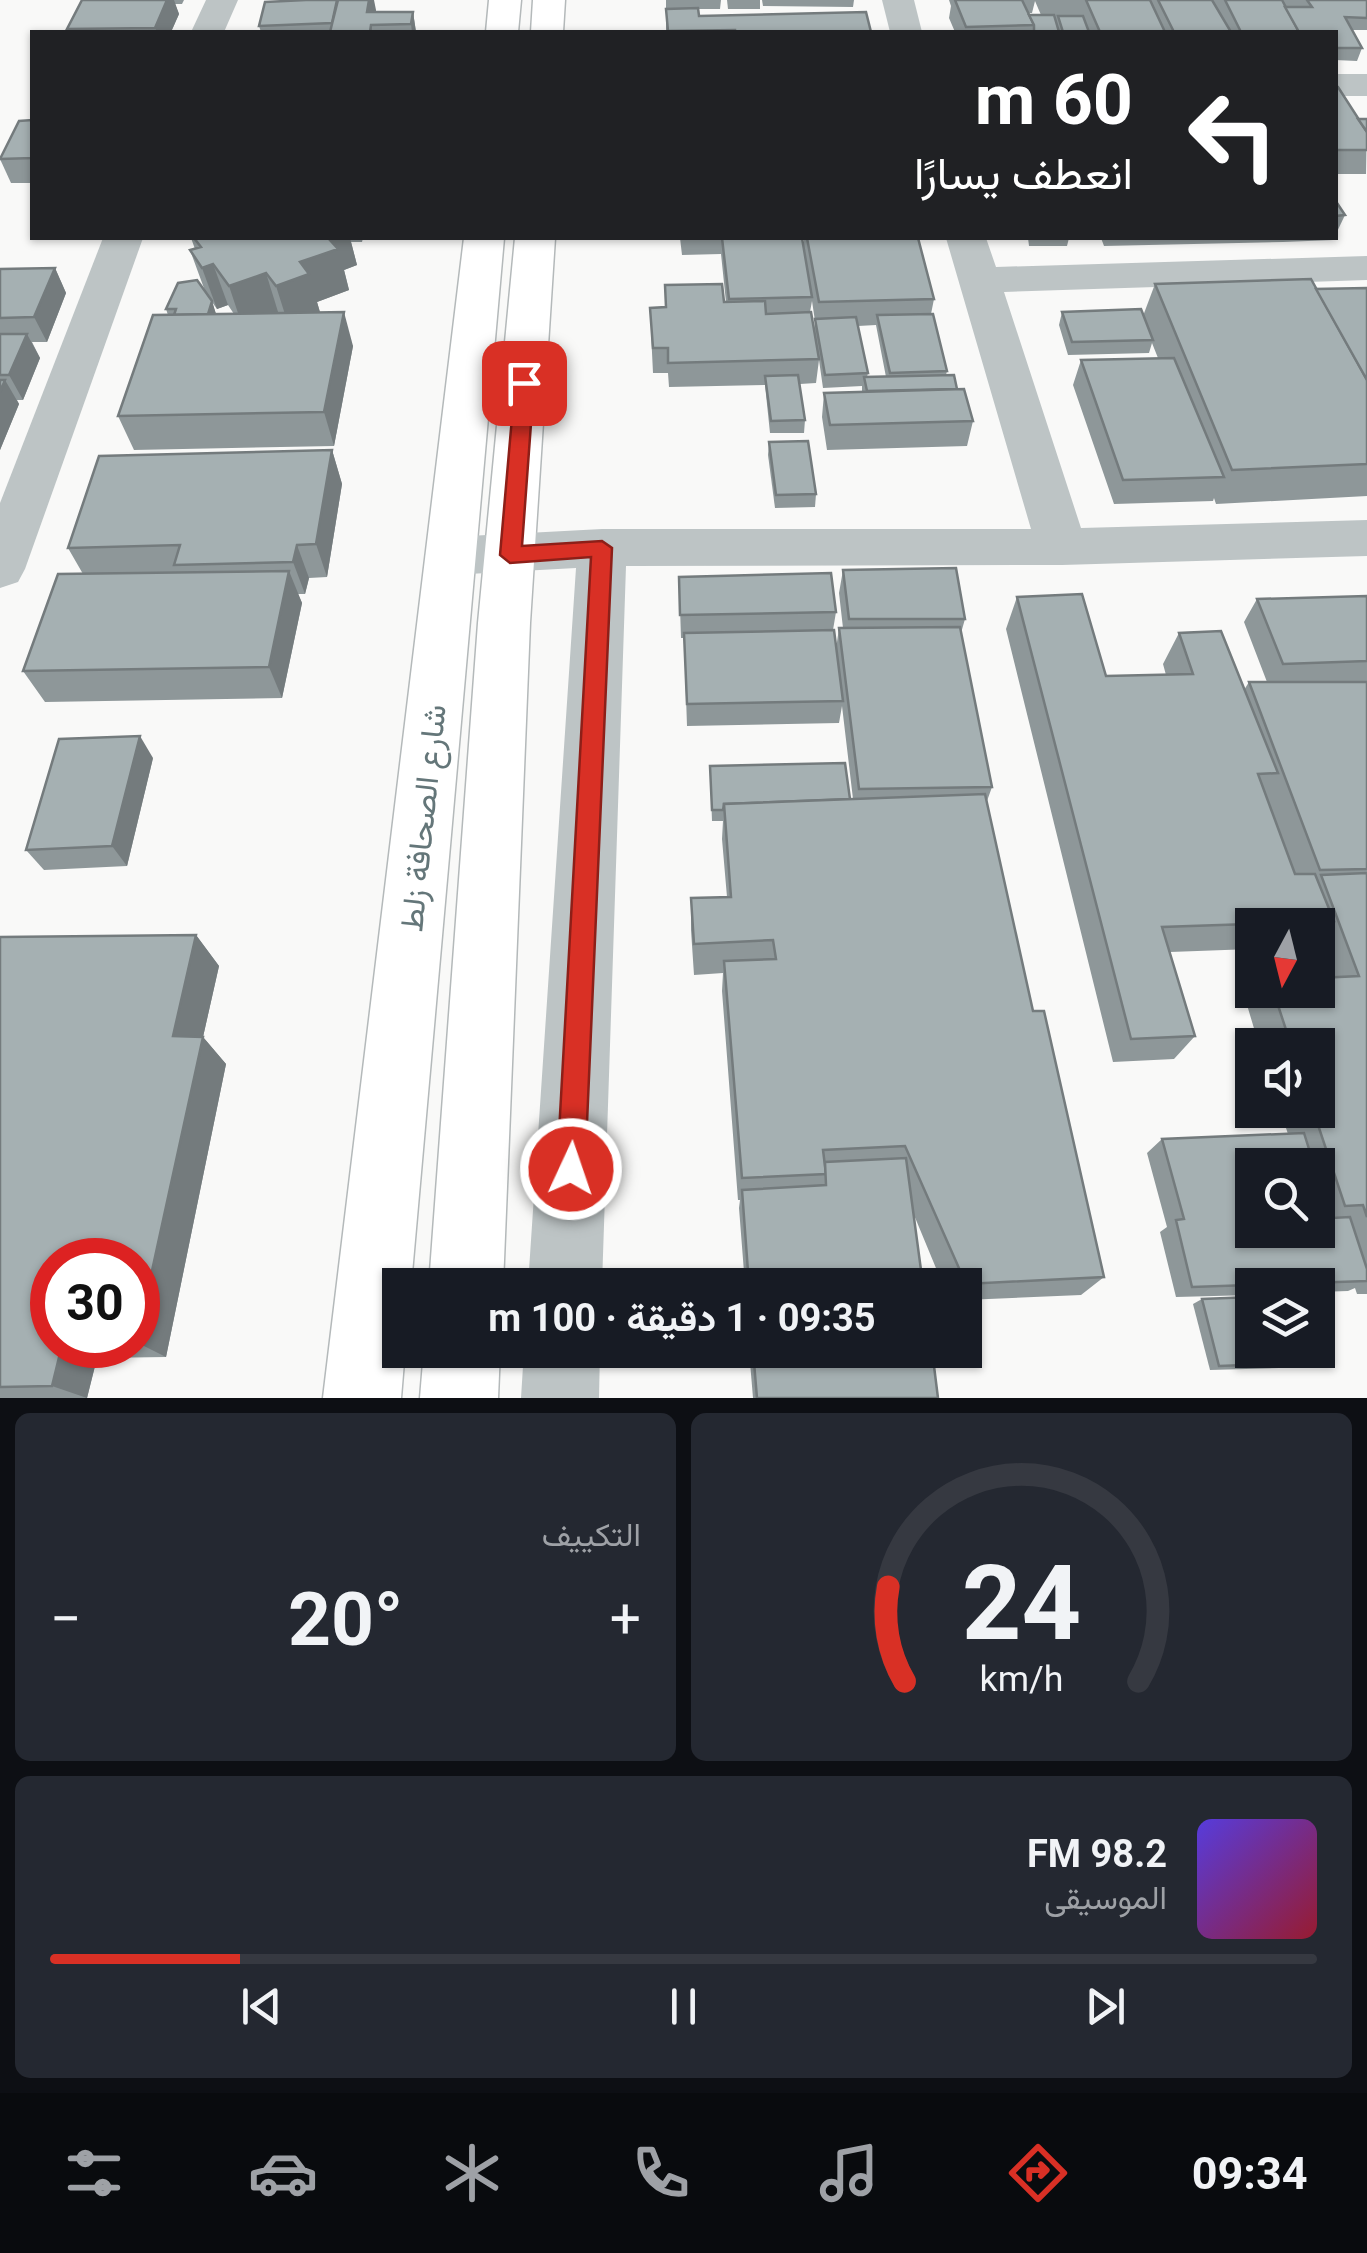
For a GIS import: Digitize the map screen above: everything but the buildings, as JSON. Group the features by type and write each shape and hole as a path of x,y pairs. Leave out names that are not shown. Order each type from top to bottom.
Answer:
{"highway":[{"path":"502,30 505,0"},
{"path":"547,30 549,0"},
{"name":"شارع الصحافة زلط","path":"362,1398 484,240"},
{"name":"شارع الصحافة زلط","path":"467,1268 510,555 535,240"},
{"path":"460,1398 461,1368"}],"street":[{"path":"209,30 222,0"},
{"path":"898,0 906,30"},
{"path":"1338,85 1367,85"},
{"path":"0,569 122,240"},
{"path":"1062,547 972,259 1367,268"},
{"path":"450,556 602,548 1062,547 1367,538"},
{"path":"566,1268 602,548"},
{"path":"560,1398 561,1368"}],"route":[{"path":"524,383 510,555 602,548 571,1169"}]}
